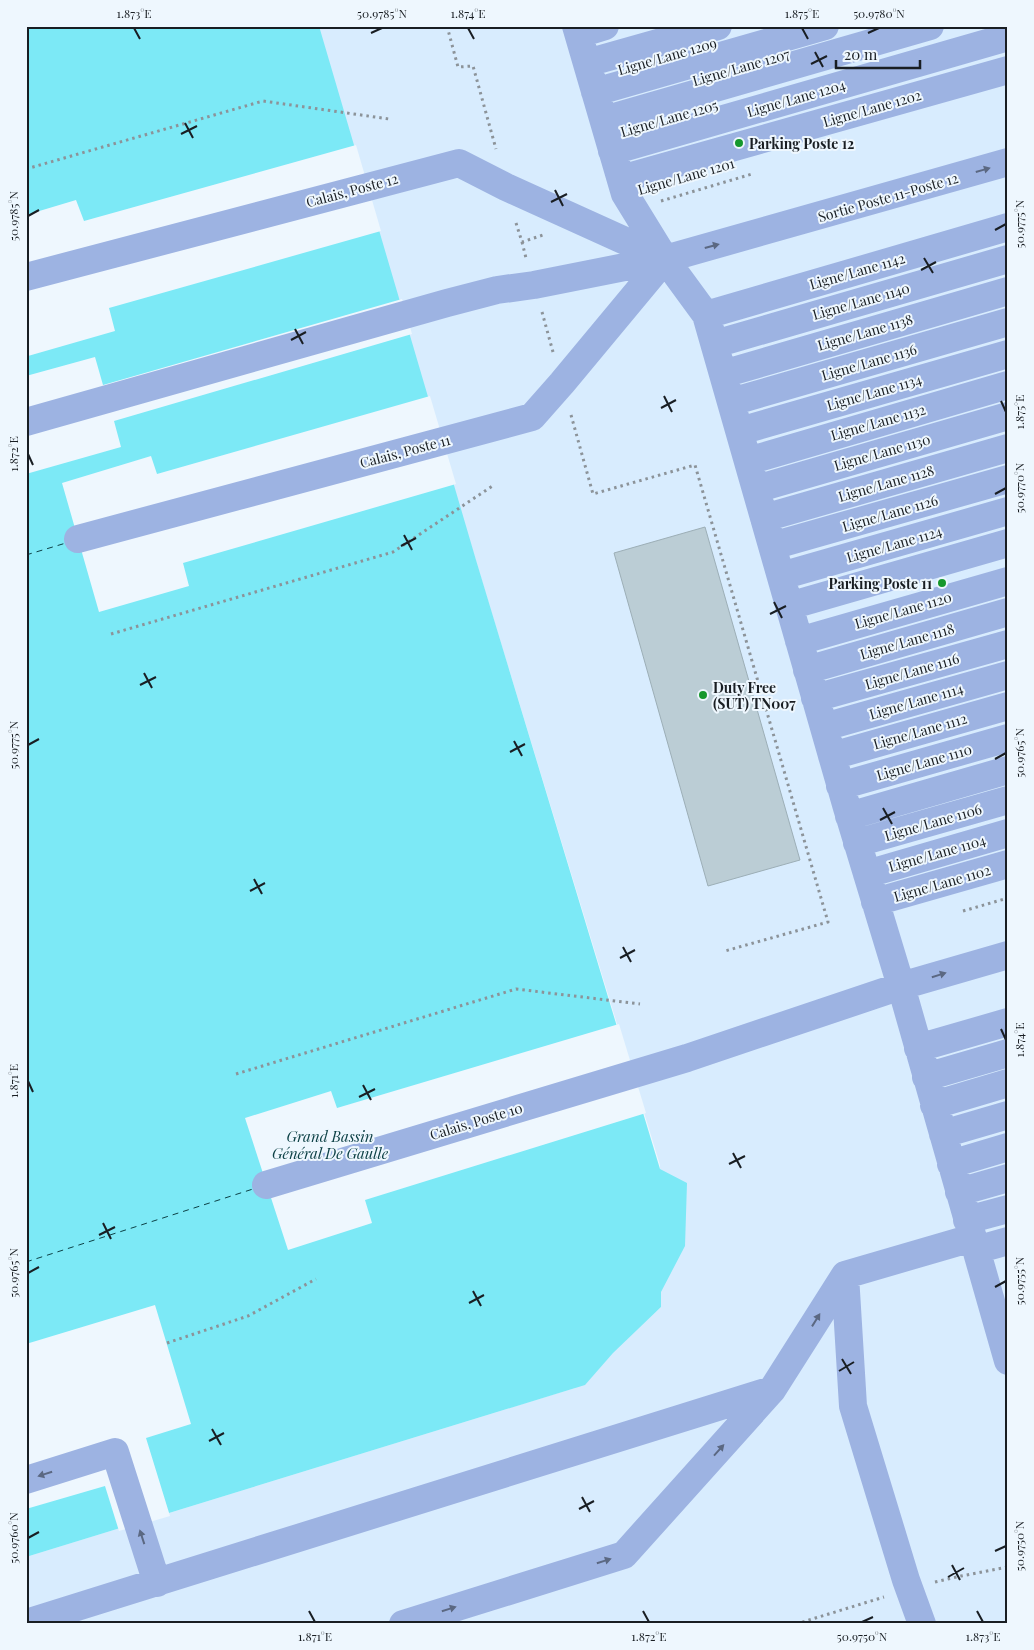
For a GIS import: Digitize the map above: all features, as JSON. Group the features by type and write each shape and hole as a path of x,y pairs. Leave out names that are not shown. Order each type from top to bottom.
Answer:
{"lane":[{"path":"606,26 602,114 665,259 792,616 973,1231 1008,1257"},
{"path":"602,114 659,26"},
{"path":"602,114 718,26"},
{"name":"Ligne/Lane 1209","path":"602,114 771,26"},
{"path":"602,114 824,26"},
{"name":"Ligne/Lane 1207","path":"602,114 882,26"},
{"path":"602,114 930,26"},
{"name":"Ligne/Lane 1205","path":"602,114 990,26"},
{"name":"Ligne/Lane 1204","path":"602,114 1008,37"},
{"path":"602,114 1008,53"},
{"name":"Ligne/Lane 1202","path":"602,114 1008,70"},
{"name":"Ligne/Lane 1201","path":"602,114 1008,84"},
{"name":"Sortie Poste 11-Poste 12","path":"26,422 447,303 497,290 534,285 665,259 1008,162"},
{"name":"Calais, Poste 12","path":"26,277 459,163 506,187 665,259"},
{"name":"Ligne/Lane 1142","path":"792,616 1008,227"},
{"path":"792,616 1008,243"},
{"name":"Calais, Poste 11","path":"78,539 532,416 562,383 665,259"},
{"name":"Ligne/Lane 1140","path":"792,616 1008,259"},
{"path":"792,616 1008,275"},
{"name":"Ligne/Lane 1138","path":"792,616 1008,291"},
{"path":"792,616 1008,306"},
{"name":"Ligne/Lane 1136","path":"792,616 1008,322"},
{"path":"792,616 1008,338"},
{"name":"Ligne/Lane 1134","path":"792,616 1008,354"},
{"path":"792,616 1008,369"},
{"name":"Ligne/Lane 1132","path":"792,616 1008,385"},
{"path":"792,616 1008,401"},
{"name":"Ligne/Lane 1130","path":"792,616 1008,416"},
{"path":"792,616 1008,432"},
{"name":"Ligne/Lane 1128","path":"792,616 1008,448"},
{"path":"792,616 1008,464"},
{"name":"Ligne/Lane 1126","path":"792,616 1008,479"},
{"path":"792,616 1008,495"},
{"name":"Ligne/Lane 1124","path":"792,616 1008,511"},
{"path":"792,616 1008,526"},
{"path":"792,616 1008,543"},
{"path":"792,616 1008,558"},
{"name":"Ligne/Lane 1120","path":"792,616 1008,580"},
{"path":"792,616 1008,596"},
{"name":"Ligne/Lane 1118","path":"792,616 1008,612"},
{"path":"792,616 1008,628"},
{"path":"792,616 1008,660"},
{"path":"792,616 1008,691"},
{"path":"792,616 1008,723"},
{"path":"792,616 1008,753"},
{"path":"792,616 1008,770"},
{"path":"792,616 1008,785"},
{"path":"792,616 1008,816"},
{"path":"792,616 1008,848"},
{"path":"792,616 1008,878"},
{"name":"Ligne/Lane 1116","path":"792,616 1008,644"},
{"name":"Ligne/Lane 1114","path":"792,616 1008,675"},
{"name":"Ligne/Lane 1112","path":"792,616 1008,706"},
{"name":"Ligne/Lane 1110","path":"792,616 1008,738"},
{"name":"Ligne/Lane 1106","path":"792,616 1008,800"},
{"name":"Ligne/Lane 1104","path":"792,616 1008,833"},
{"name":"Ligne/Lane 1102","path":"792,616 1008,864"},
{"name":"Calais, Poste 10","path":"266,1185 687,1058 901,986 1008,955"},
{"path":"973,1231 1008,1022"},
{"path":"973,1231 1008,1038"},
{"path":"973,1231 1008,1052"},
{"path":"973,1231 1008,1067"},
{"path":"973,1231 1008,1083"},
{"path":"973,1231 1008,1100"},
{"path":"973,1231 1008,1115"},
{"path":"973,1231 1008,1131"},
{"path":"973,1231 1008,1147"},
{"path":"973,1231 1008,1163"},
{"path":"973,1231 1008,1178"},
{"path":"973,1231 1008,1193"},
{"path":"973,1231 1008,1209"},
{"path":"403,1624 624,1555 772,1390 845,1275 973,1231 1008,1224"},
{"path":"973,1231 1008,1241"},
{"path":"845,1275 853,1406 906,1580 922,1624"},
{"path":"26,1623 772,1390"},
{"path":"26,1480 115,1452 157,1583"}],"path":[{"path":"447,26 458,67 473,66 522,242 586,223"},
{"path":"26,169 262,101 389,119"},
{"path":"602,114 752,174"},
{"path":"593,494 695,465 828,922 725,951"},
{"path":"111,634 393,552 494,485"},
{"path":"963,911 1008,898"},
{"path":"236,1074 516,990 640,1004"},
{"path":"167,1343 248,1316 316,1279"}],"shaded area":[{"path":"313,26 1008,26 1008,1624 26,1624 26,1557 575,1388 661,1307 660,1165"}],"water":[{"name":"Grand Bassin Général De Gaulle","path":"26,26 319,26 476,560 660,1169 687,1183 685,1246 661,1292 661,1307 613,1353 585,1385 26,1557"}],"pier":[{"path":"356,145 381,231 109,308 115,331 28,356 26,350 26,215 76,200 84,221"},
{"path":"402,299 412,334 114,421 121,447 26,474 26,376 95,357 103,385"},
{"path":"430,396 456,484 183,563 189,586 99,612 62,483 151,456 157,474"},
{"path":"619,1024 646,1113 365,1200 372,1223 288,1250 245,1118 331,1091 337,1108"},
{"path":"155,1305 191,1424 146,1438 170,1516 119,1531 105,1486 26,1509 26,1344"}],"building":[{"name":"Duty Free (SUT) TN007","path":"705,527 800,860 708,886 614,553"}],"ferry route":[{"path":"26,555 66,543"},
{"path":"26,1262 253,1189"}],"place":[{"name":"Parking Poste 12","path":"739,143"},
{"name":"Parking Poste 11","path":"942,583"},
{"name":"Duty Free (SUT) TN007","path":"703,695"}]}
